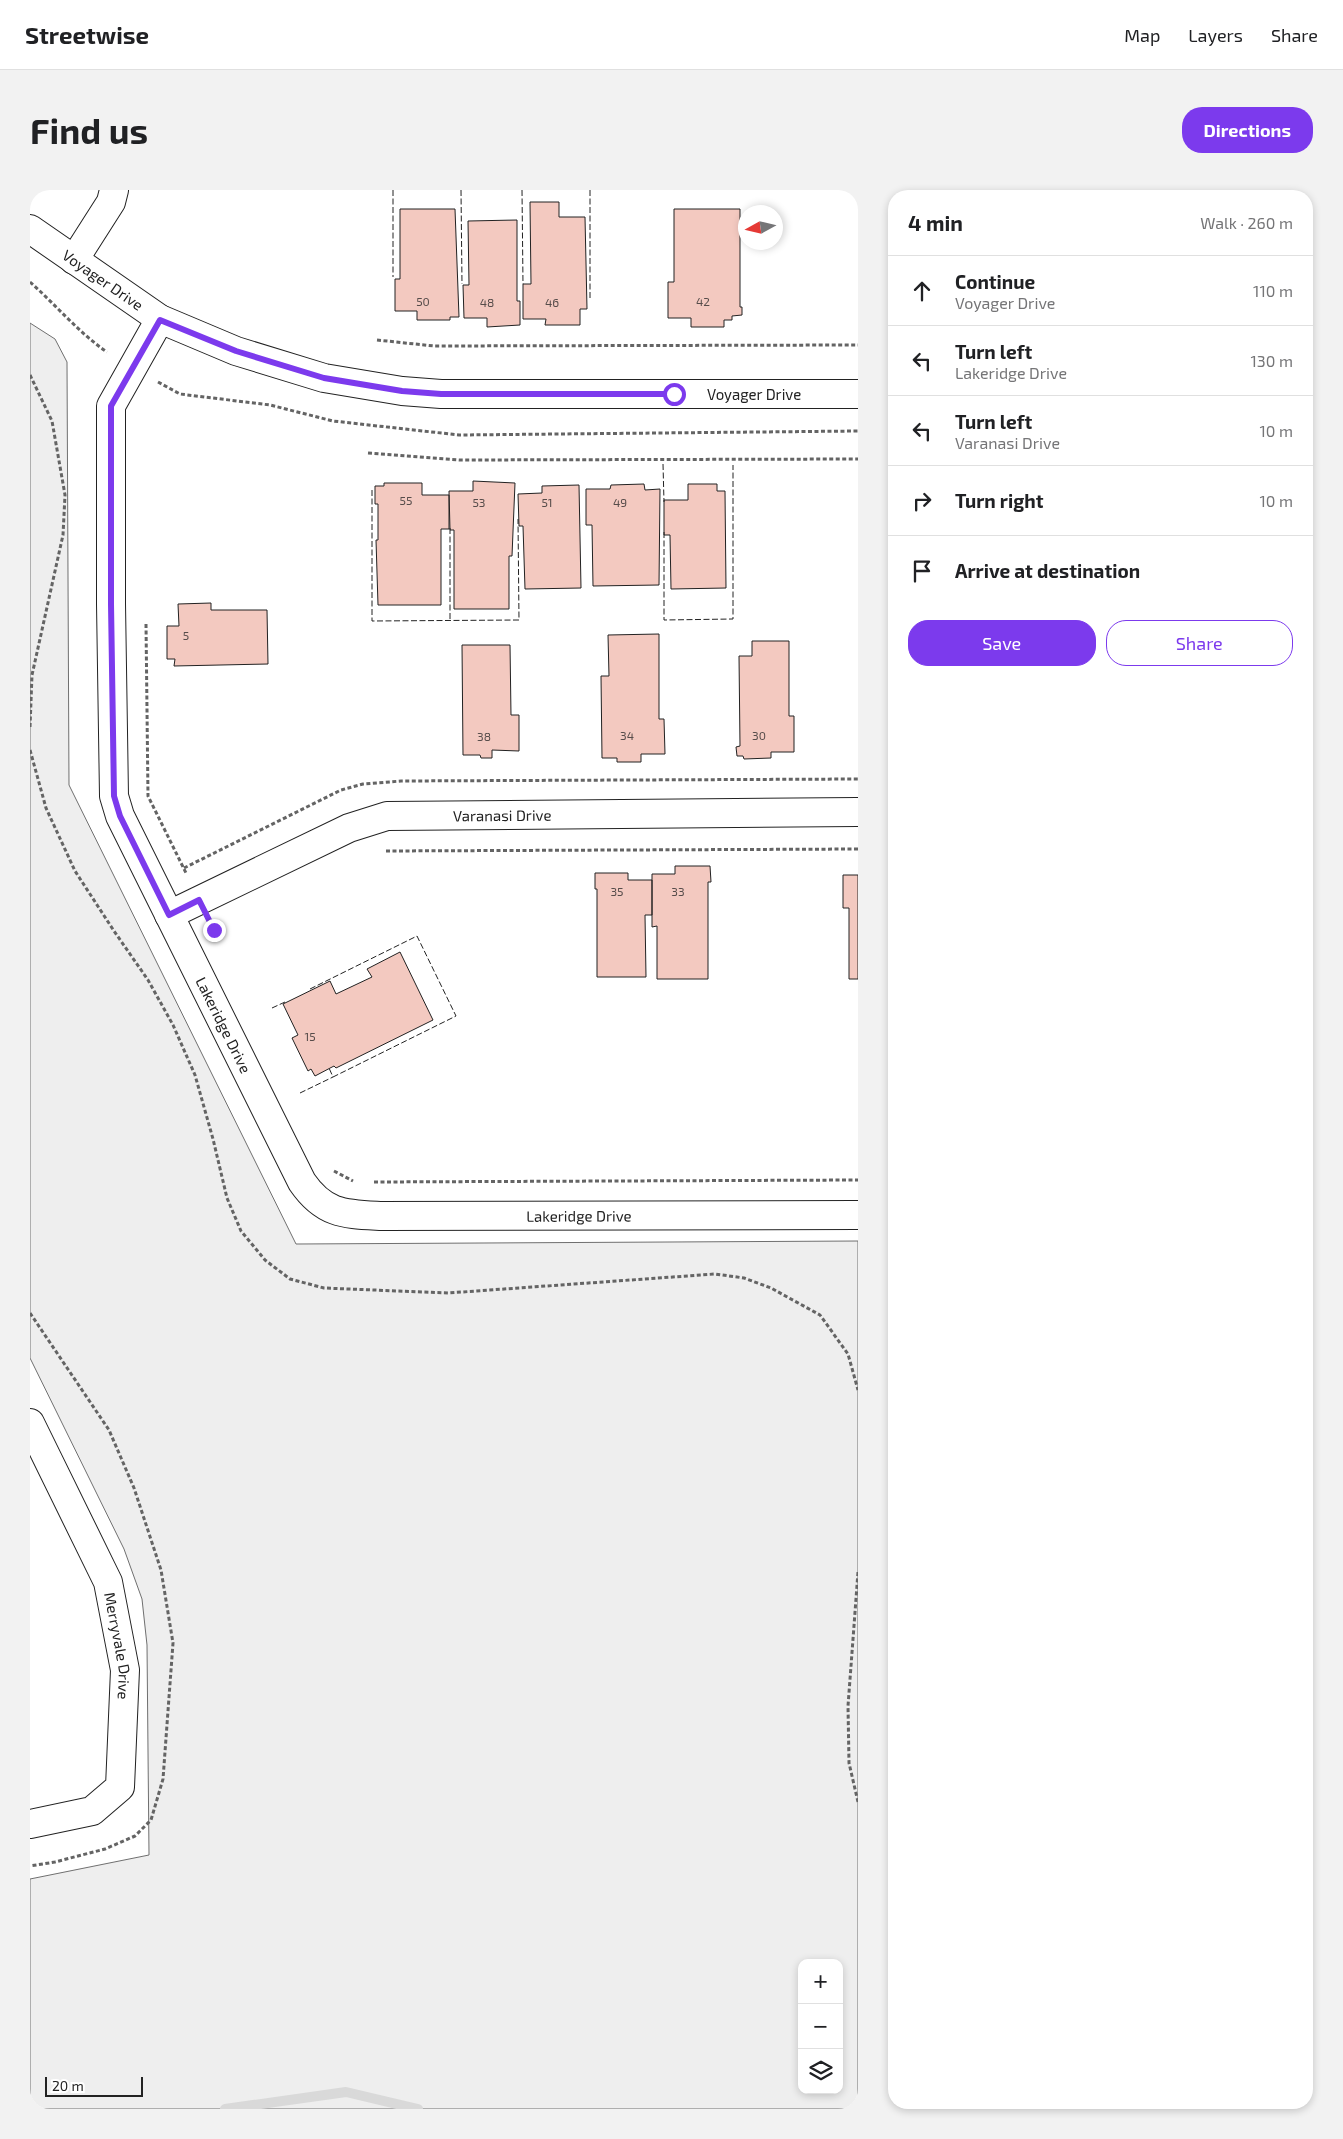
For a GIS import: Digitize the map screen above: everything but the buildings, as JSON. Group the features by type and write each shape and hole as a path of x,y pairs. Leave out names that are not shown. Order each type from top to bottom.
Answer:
{"street":[{"path":"74,260 112,202 114,190"},
{"name":"Voyager Drive","path":"30,229 160,320 236,351 324,378 410,392 441,394 858,394"},
{"name":"Lakeridge Drive","path":"160,320 111,406 112,776 114,796 120,816 302,1182 310,1194 326,1206 342,1214 380,1216 858,1214"},
{"name":"Varanasi Drive","path":"169,915 348,828 387,816 858,812"},
{"name":"Merryvale Drive","path":"30,1423 108,1582 125,1670 120,1787 92,1811 30,1824"}],"path":[{"path":"377,340 434,346 858,345"},
{"path":"30,376 52,421 65,495 63,535 32,675 30,727"},
{"path":"368,453 458,460 858,459"},
{"path":"146,624 148,796 199,900"},
{"path":"30,750 46,808 75,871 148,980 173,1025 195,1075 227,1198 241,1231 271,1265 290,1279 324,1288 448,1293 715,1274 744,1278 772,1288 820,1315 848,1354 858,1390"},
{"path":"379,852 388,850 858,849"},
{"path":"330,1168 355,1183"},
{"path":"365,1182 858,1180"},
{"path":"858,1572 848,1706 849,1763 858,1802"}],"shaded area":[{"path":"30,323 55,339 67,362 69,785 296,1244 858,1241 858,2109 30,2109 30,1879 149,1855 147,1645 142,1599 124,1549 30,1358"}],"waterway":[{"path":"225,2109 346,2092 418,2109"}],"fence":[{"path":"393,190 393,277"},
{"path":"461,190 462,284"},
{"path":"522,190 523,284"},
{"path":"590,190 590,300"},
{"path":"663,464 664,502"},
{"path":"664,532 664,620 733,619 733,465"},
{"path":"372,490 372,621 519,620 518,519"},
{"path":"450,528 450,620"},
{"path":"310,989 417,936 456,1016 333,1077 329,1068"},
{"path":"272,1008 285,1002"},
{"path":"300,1093 333,1077"}],"route":[{"path":"214,930 199,900 169,915 120,816 114,796 112,776 111,406 160,320 236,351 324,378 402,391 434,394 674,394"}]}
